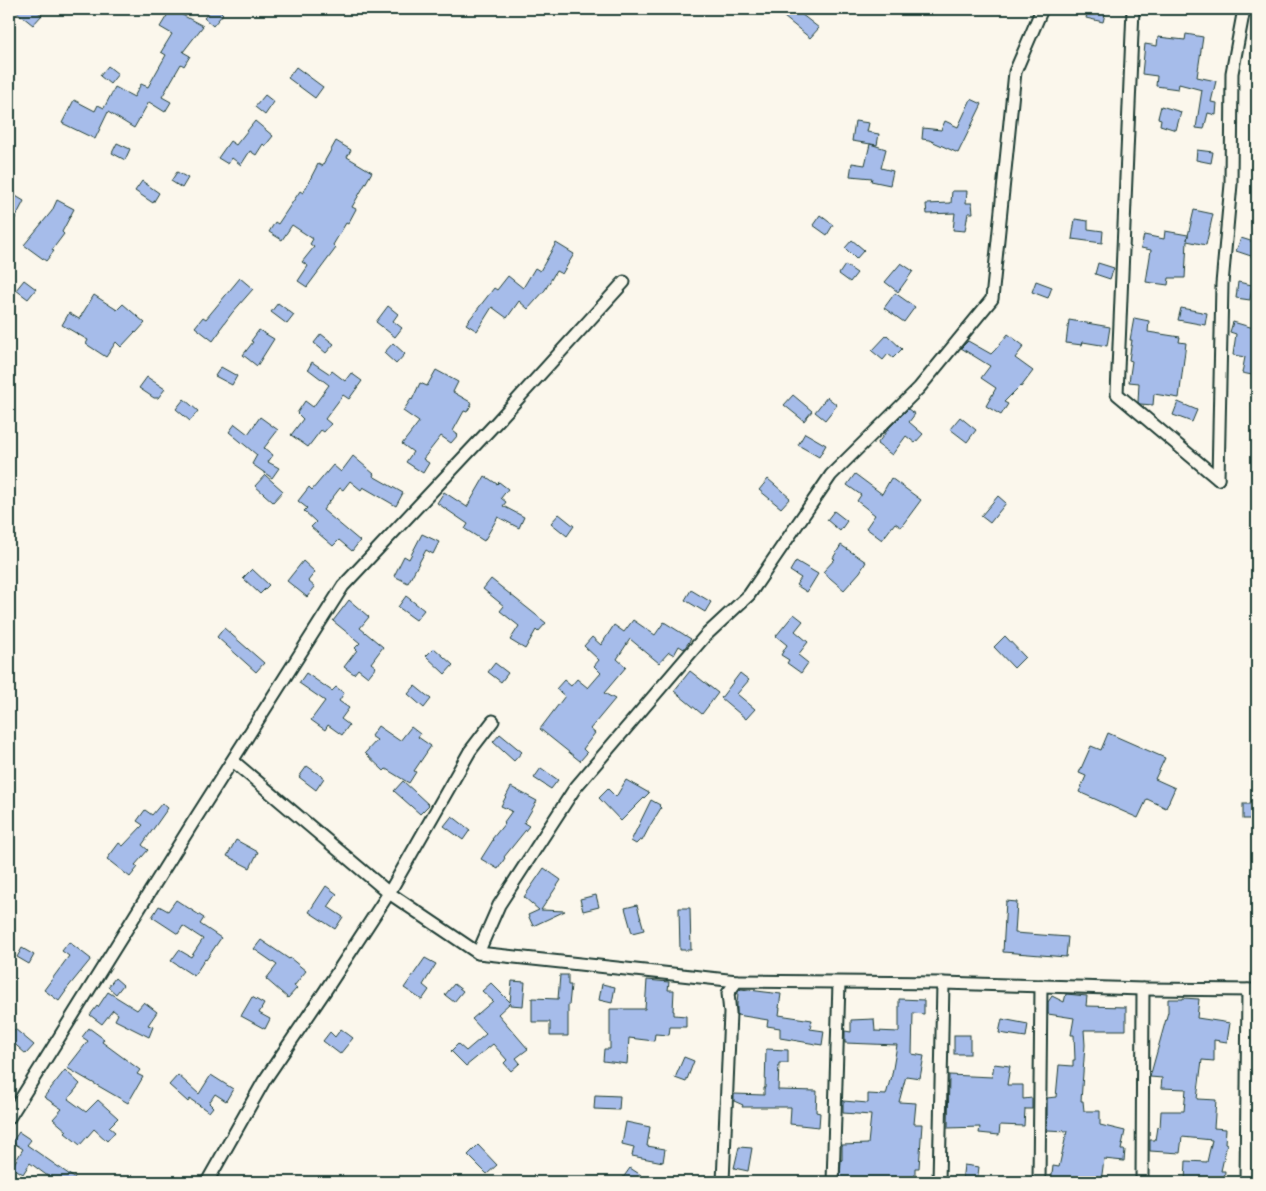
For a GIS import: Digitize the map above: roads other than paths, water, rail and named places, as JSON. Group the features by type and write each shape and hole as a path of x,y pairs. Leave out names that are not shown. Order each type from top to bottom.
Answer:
{"street":[{"path":"478,953 499,905 575,788 705,636 749,595 831,475 919,388 992,299 1015,72 1042,9"},
{"path":"1133,9 1117,394 1218,479 1222,284 1231,184 1232,73 1244,9"},
{"path":"9,1118 343,586 496,423 624,282"},
{"path":"207,1182 264,1081 389,892 470,751 493,721"},
{"path":"233,761 389,892 478,953 737,981 943,983 1253,990 1246,1182"},
{"path":"723,1182 730,1013 728,994 737,981"},
{"path":"833,1182 839,983"},
{"path":"939,1182 943,983"},
{"path":"1038,1182 1041,986"},
{"path":"1142,1182 1143,989"}]}
